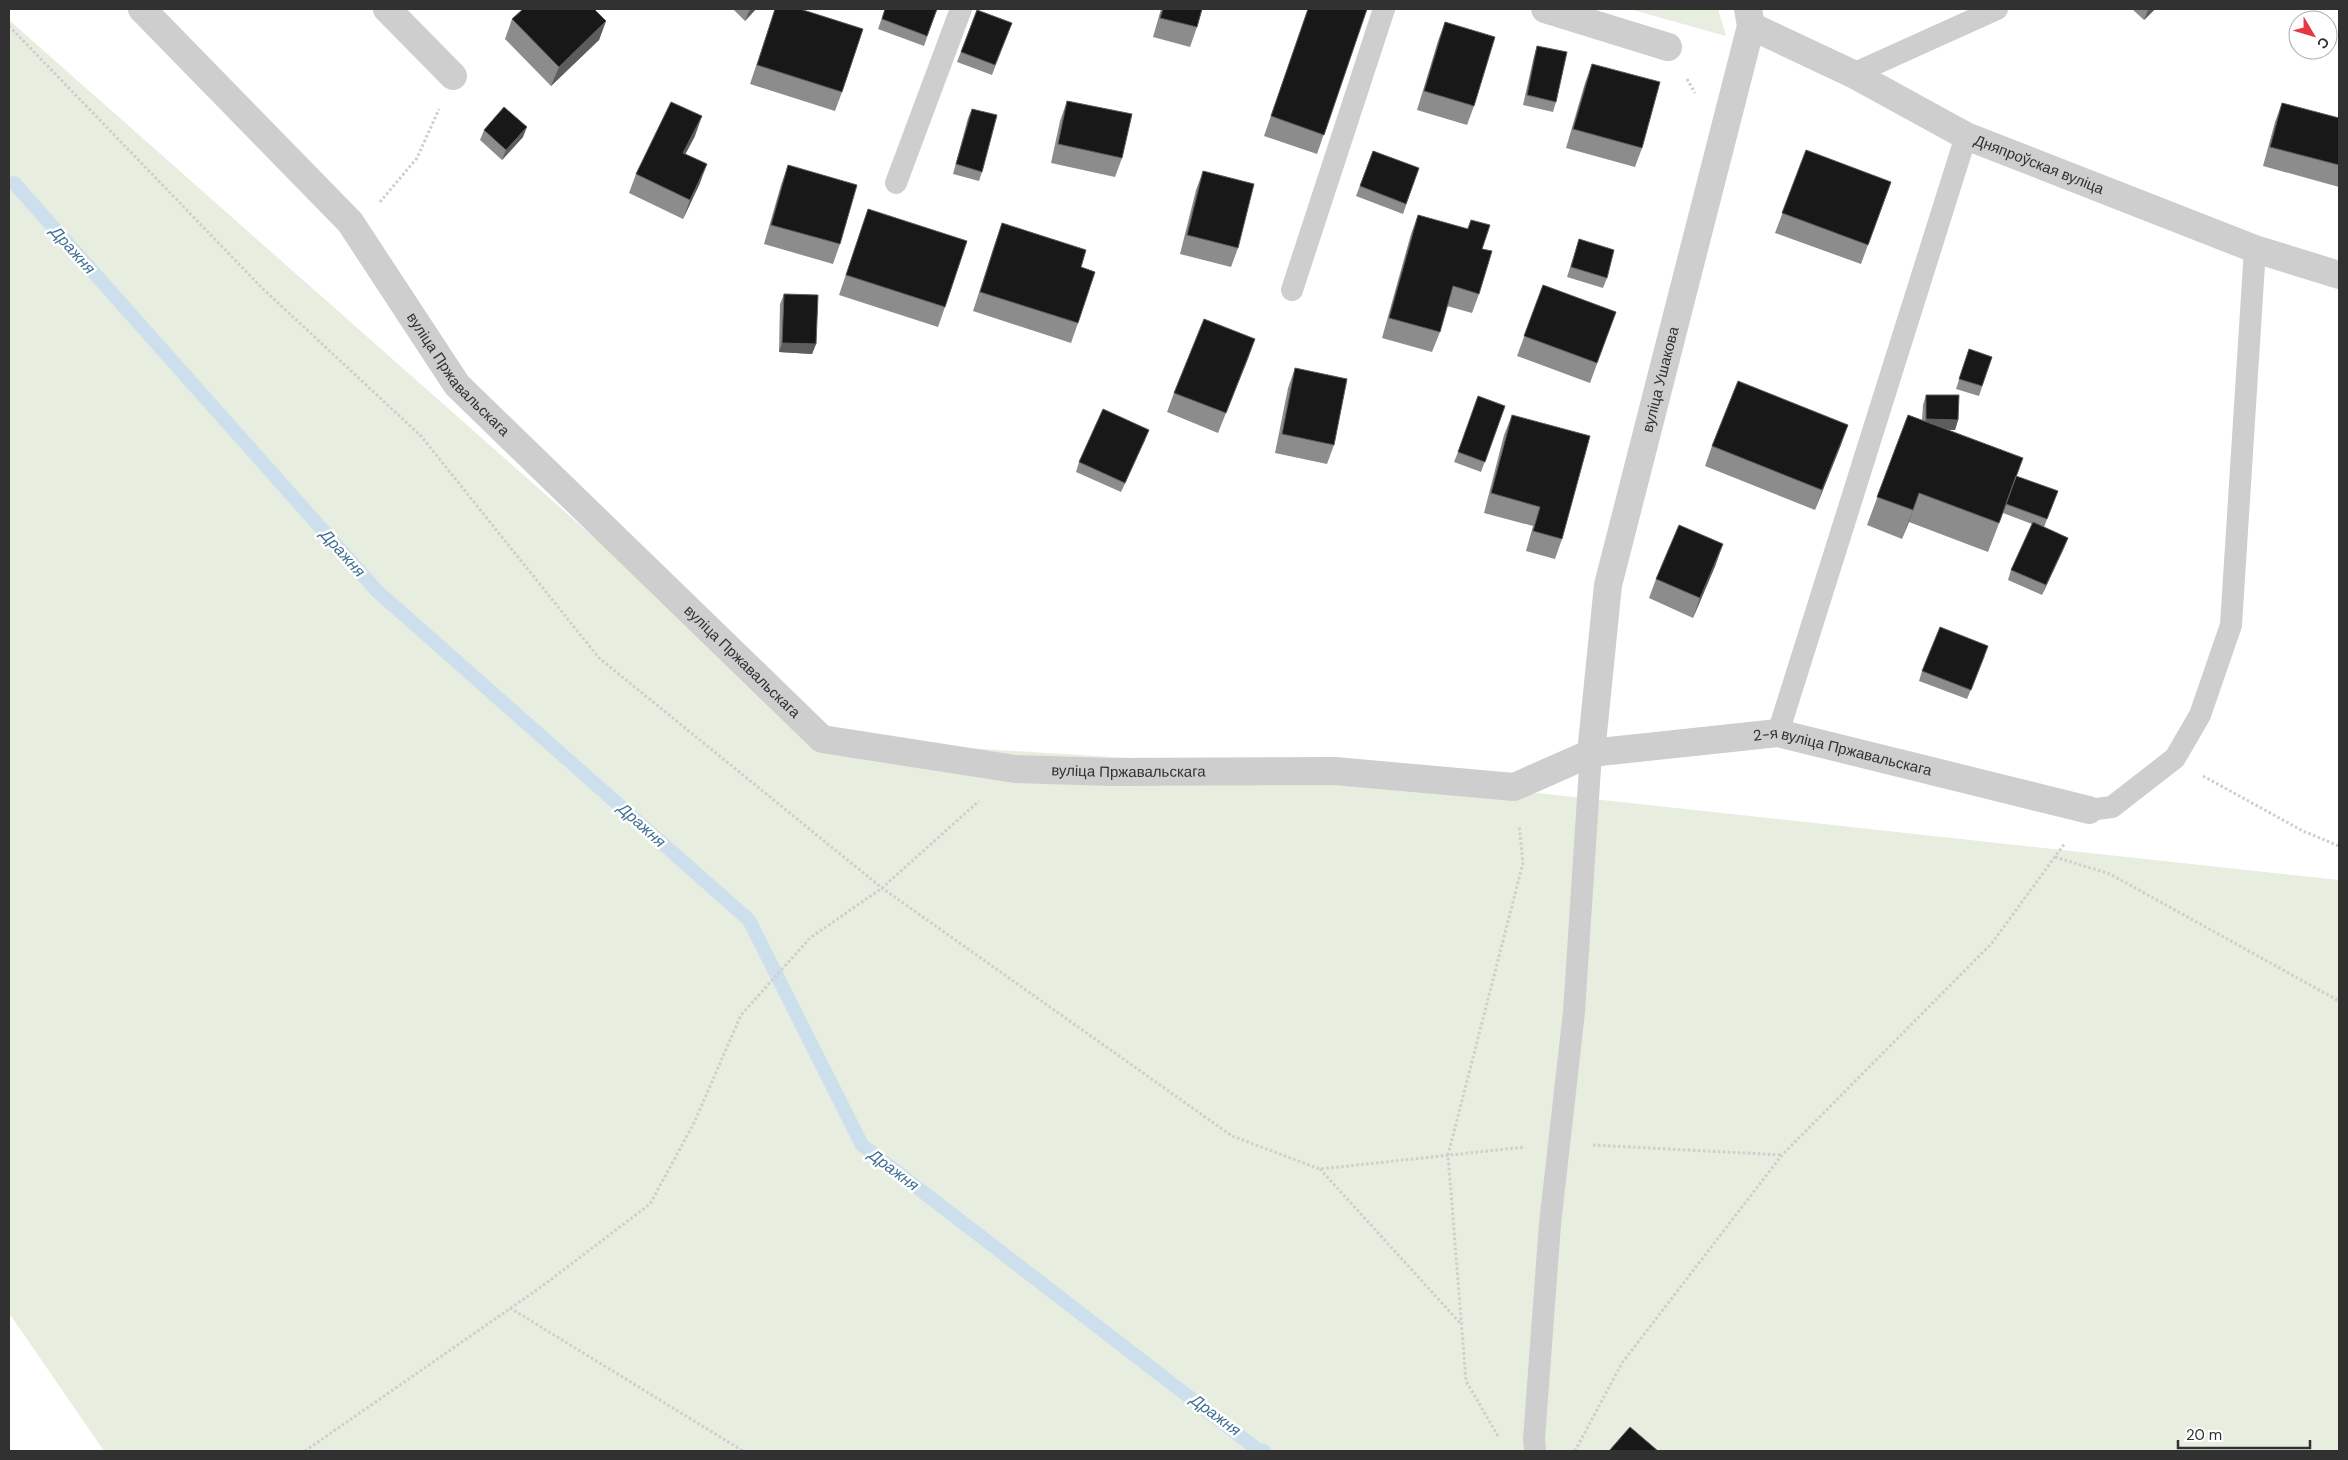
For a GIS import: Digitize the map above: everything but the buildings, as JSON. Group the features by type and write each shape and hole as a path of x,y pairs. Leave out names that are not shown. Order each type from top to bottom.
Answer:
{"street":[{"name":"вуліца Пржавальскага","path":"142,9 350,222 457,385 822,740 1015,769 1110,772 1335,772 1514,787 1591,753"},
{"path":"387,9 453,76"},
{"path":"1546,9 1668,47"},
{"name":"Дняпроўская вуліца","path":"1749,17 1966,136 2256,249 2339,275"},
{"name":"вуліца Ушакова","path":"1591,753 1608,585 1749,17"},
{"name":"2-я вуліца Пржавальскага","path":"1591,753 1778,733 2089,810"}],"lane":[{"path":"896,183 961,9"},
{"path":"1292,290 1384,9"},
{"path":"1853,74 1997,9"},
{"path":"1778,733 1966,136"},
{"path":"2089,810 2112,807 2175,758 2200,715 2231,625 2256,249"},
{"path":"1536,1451 1534,1439 1550,1224 1574,1012 1591,753"}],"path":[{"path":"350,222 382,200 417,158 453,76"},
{"path":"2175,758 2254,804 2303,830 2339,846"},
{"path":"305,1451 510,1308 650,1204 694,1123 741,1014 810,938 882,888 1015,769"},
{"path":"1502,1444 1466,1381 1448,1155 1523,863 1514,787"},
{"path":"1575,1451 1622,1363 1782,1155 1992,942 2089,810"},
{"path":"2055,857 2110,874 2339,1002"},
{"path":"1320,1170 1462,1324"},
{"path":"510,1308 743,1451"}],"shaded area":[{"path":"1629,9 1718,9 1726,36"},
{"path":"9,20 822,739 1335,771 2339,880 2339,1451 104,1451 9,1313"}],"waterway":[{"name":"Дражня","path":"14,183 377,591 749,920 862,1145 1258,1450 1264,1451"}]}
